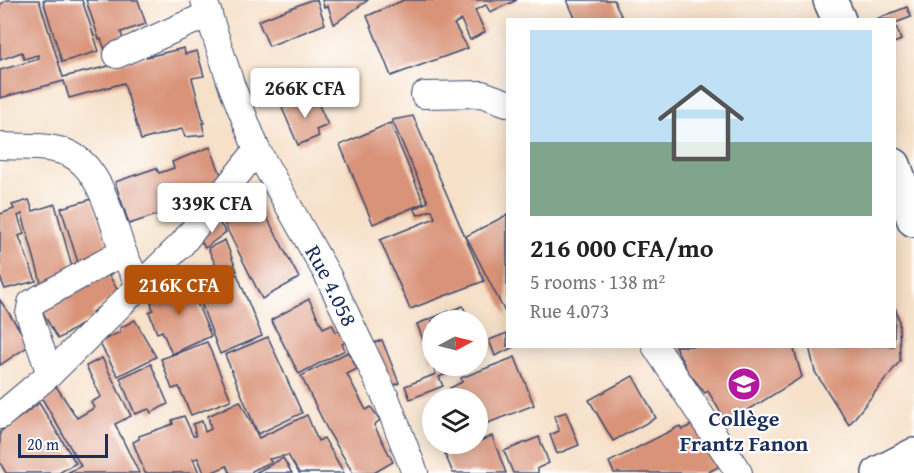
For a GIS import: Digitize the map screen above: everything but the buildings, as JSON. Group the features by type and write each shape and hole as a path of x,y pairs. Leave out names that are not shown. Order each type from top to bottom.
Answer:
{"main road":[{"path":"830,0 839,18"},
{"path":"896,170 914,220"},
{"path":"879,473 914,455"}],"street":[{"path":"117,55 207,7"},
{"name":"Rue 4.058","path":"207,7 231,84 257,150 328,276 386,398 410,471"},
{"path":"424,95 482,94 506,103"},
{"path":"0,146 35,147 66,152 86,167 102,190 123,252 140,286"},
{"path":"0,416 50,374 182,244 257,150"},
{"path":"50,374 29,314 31,303 123,252"},
{"path":"656,348 739,473"}],"place":[{"name":"Collège Frantz Fanon","path":"744,384"}]}
